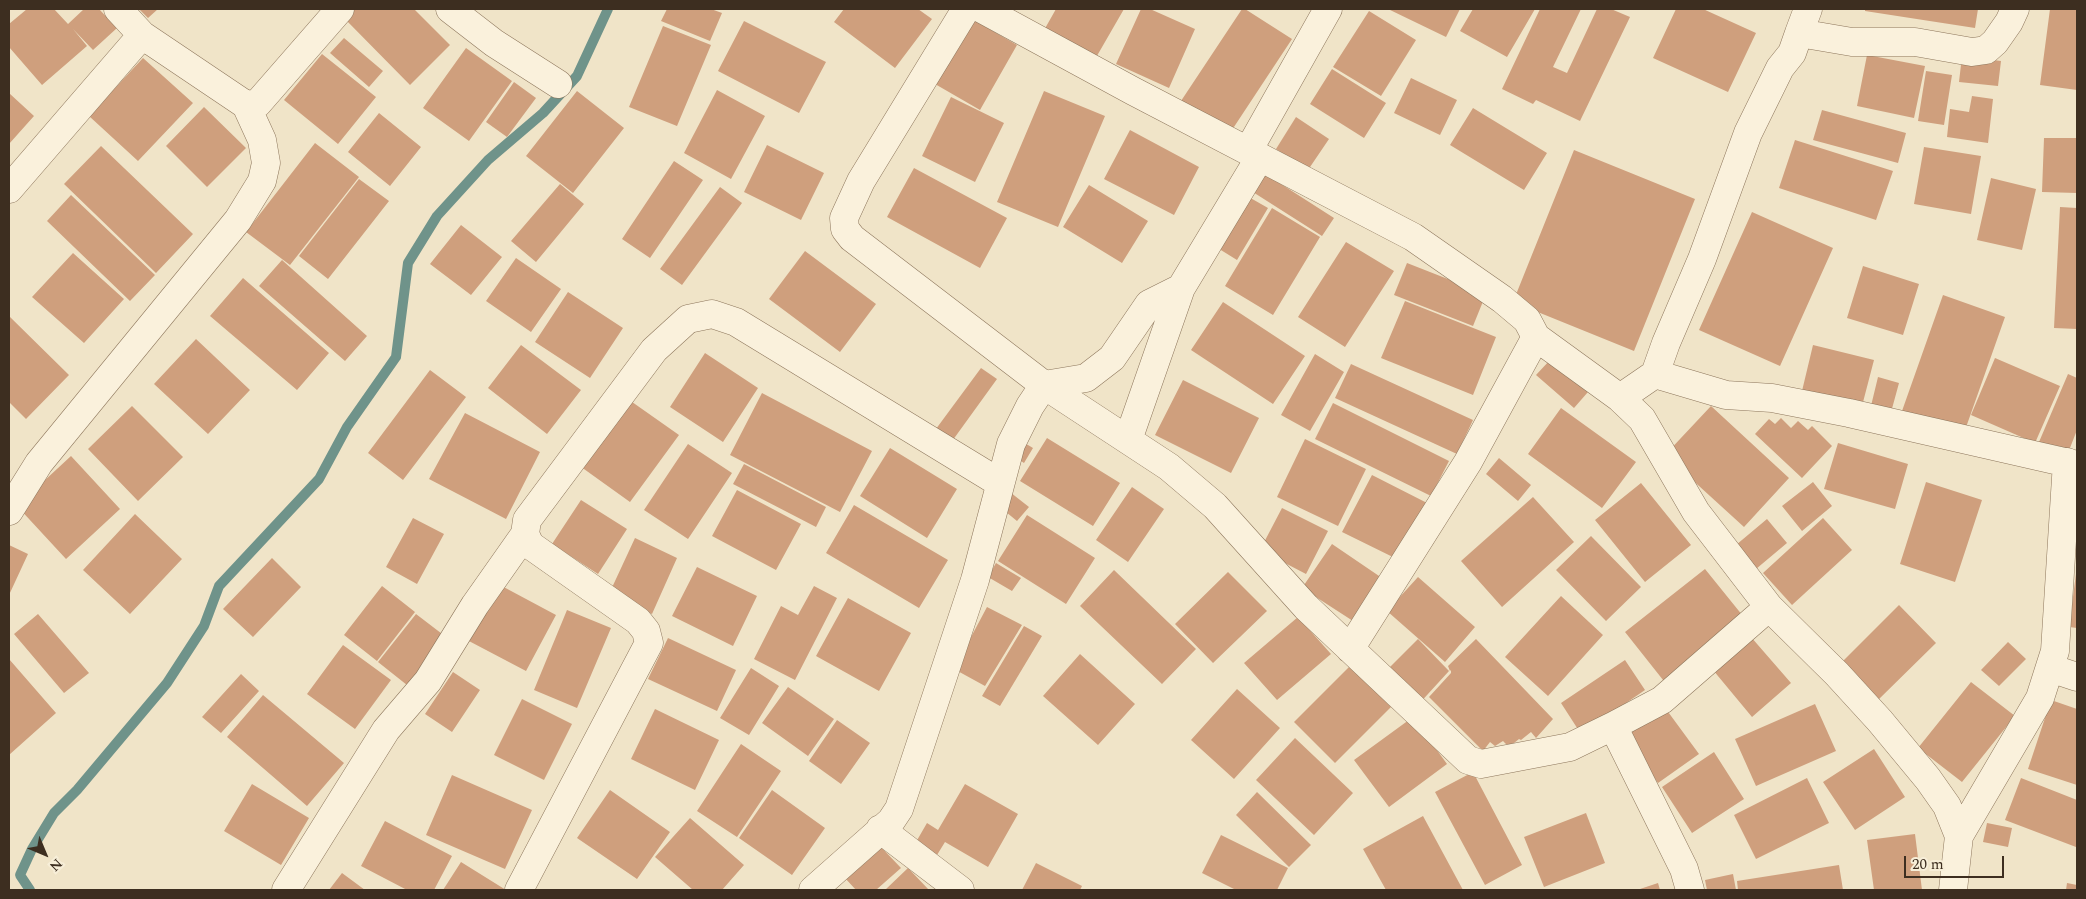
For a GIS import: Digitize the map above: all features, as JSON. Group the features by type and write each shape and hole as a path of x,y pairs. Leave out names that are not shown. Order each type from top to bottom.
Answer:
{"street":[{"path":"9,511 39,463 238,220 262,182 266,163 262,140 246,105 142,35 118,9"},
{"path":"246,105 258,103 340,9"},
{"path":"450,9 494,43 558,84"},
{"path":"966,9 861,181 844,218 845,229 852,238 1044,385 1169,467 1215,506 1306,606 1468,760 1482,764 1570,747 1613,726 1662,700 1769,607"},
{"path":"982,9 1413,237 1502,299 1527,320 1536,337 1620,398 1642,419 1696,512 1769,607 1837,674 1880,721 1946,806 1959,836"},
{"path":"1128,440 1181,288 1254,154 1328,9"},
{"path":"1620,398 1655,374 1666,343 1702,259 1748,133 1780,68 1792,53 1804,21 1852,42 1915,42 1972,52 1986,50 1995,42 2009,22 2015,9"},
{"path":"9,189 142,35"},
{"path":"813,890 890,820 899,809 974,580 1011,444 1030,406 1044,385 1086,378 1112,358 1149,304 1181,288"},
{"path":"286,890 386,730 428,681 475,605 525,534 527,520 654,350 688,319 712,314 736,322 1000,483"},
{"path":"1350,649 1468,462 1536,337"},
{"path":"1655,374 1726,395 1772,398 1849,412 2072,464 2055,651 2040,698 1959,836 1953,890"},
{"path":"519,890 649,643 646,631 638,621 530,545 525,534"},
{"path":"2050,668 2077,677"},
{"path":"1613,726 1684,869 1690,890"},
{"path":"880,829 960,890"},
{"path":"794,890 848,858"}],"building":[{"path":"27,9 54,9 68,24 84,9 99,9 117,28 93,50 73,29 87,46 42,85 9,47 9,24"},
{"path":"139,9 158,9 148,18"},
{"path":"355,9 414,9 450,45 410,85 345,19"},
{"path":"667,9 711,9 722,13 710,41 661,21"},
{"path":"844,9 918,9 932,19 895,68 834,22"},
{"path":"1056,9 1124,9 1094,61 1043,32"},
{"path":"1141,9 1150,9 1195,29 1169,88 1116,64"},
{"path":"1242,9 1245,9 1292,39 1228,136 1179,104"},
{"path":"1388,9 1460,9 1446,37"},
{"path":"1473,9 1535,9 1507,57 1460,31"},
{"path":"1540,9 1581,9 1553,67 1567,73 1597,9 1611,9 1630,17 1580,121 1536,100 1533,104 1502,89"},
{"path":"1676,9 1703,9 1756,33 1728,92 1653,58"},
{"path":"1865,9 1978,9 1975,28 1865,11"},
{"path":"2050,9 2077,9 2077,90 2040,85"},
{"path":"1369,11 1416,40 1381,96 1333,67"},
{"path":"972,19 1017,45 980,110 935,84"},
{"path":"744,21 826,62 799,113 718,71"},
{"path":"663,26 711,45 677,126 629,107"},
{"path":"344,38 383,71 369,87 330,53"},
{"path":"466,48 512,81 469,141 423,108"},
{"path":"322,54 376,97 338,144 284,100"},
{"path":"1867,55 1925,66 1914,118 1857,106"},
{"path":"1962,56 2001,61 1998,86 1959,82"},
{"path":"143,58 193,103 138,161 89,116"},
{"path":"1332,69 1386,103 1364,138 1310,104"},
{"path":"1926,71 1952,75 1944,125 1918,121"},
{"path":"1411,78 1457,100 1440,135 1394,113"},
{"path":"514,82 536,98 507,137 486,122"},
{"path":"717,90 765,116 731,179 684,153"},
{"path":"577,91 624,128 573,193 526,156"},
{"path":"1044,91 1105,116 1058,227 997,202"},
{"path":"9,93 34,116 9,144"},
{"path":"1972,96 1993,99 1988,143 1947,137 1950,109 1969,112"},
{"path":"951,97 1004,123 975,182 922,156"},
{"path":"204,107 246,148 207,187 166,146"},
{"path":"1473,108 1547,153 1524,190 1450,145"},
{"path":"1822,110 1906,133 1898,163 1813,140"},
{"path":"379,113 421,147 390,186 348,152"},
{"path":"1296,117 1329,139 1308,170 1276,149"},
{"path":"1130,130 1199,167 1174,215 1104,179"},
{"path":"2044,138 2077,138 2077,193 2042,192"},
{"path":"1795,140 1893,171 1876,220 1779,188"},
{"path":"315,143 359,177 290,265 246,232"},
{"path":"767,145 824,173 801,220 744,192"},
{"path":"101,146 193,234 156,273 64,184"},
{"path":"1924,147 1981,156 1971,214 1914,204"},
{"path":"1574,150 1695,199 1634,351 1513,302"},
{"path":"674,161 703,180 650,258 622,239"},
{"path":"914,168 1007,218 980,268 887,217"},
{"path":"1256,168 1334,218 1322,236 1245,187"},
{"path":"1991,178 2036,189 2022,250 1977,240"},
{"path":"359,179 389,201 328,279 299,256"},
{"path":"560,184 584,204 536,262 511,241"},
{"path":"1089,185 1148,221 1122,263 1063,227"},
{"path":"720,187 742,203 682,285 660,269"},
{"path":"71,195 155,275 130,301 47,221"},
{"path":"1247,196 1268,208 1237,260 1216,247"},
{"path":"2060,207 2077,208 2077,329 2054,328"},
{"path":"1272,208 1320,237 1273,315 1225,286"},
{"path":"1752,212 1833,248 1780,366 1699,330"},
{"path":"461,225 502,257 471,295 430,264"},
{"path":"1346,242 1394,271 1345,347 1298,317"},
{"path":"805,251 876,304 840,352 769,299"},
{"path":"73,253 124,299 84,343 32,297"},
{"path":"516,258 561,289 531,332 486,301"},
{"path":"282,260 367,336 345,361 259,286"},
{"path":"1407,263 1486,294 1473,326 1394,295"},
{"path":"1863,266 1919,284 1903,335 1847,318"},
{"path":"243,278 329,353 297,390 210,316"},
{"path":"568,292 623,328 590,378 535,342"},
{"path":"1943,295 2005,317 1964,433 1902,411"},
{"path":"1405,301 1496,337 1473,395 1381,358"},
{"path":"1223,302 1305,356 1273,404 1191,350"},
{"path":"9,316 69,375 26,419 9,402"},
{"path":"196,339 250,390 208,434 154,384"},
{"path":"521,345 581,390 547,434 488,388"},
{"path":"1813,345 1874,360 1862,406 1802,391"},
{"path":"705,353 758,388 723,442 670,407"},
{"path":"1315,354 1344,372 1310,431 1281,415"},
{"path":"1995,358 2060,386 2035,443 1971,415"},
{"path":"1550,360 1588,392 1574,408 1536,375"},
{"path":"1351,364 1473,420 1457,454 1335,398"},
{"path":"981,368 997,379 950,444 933,433"},
{"path":"430,370 466,397 403,480 368,453"},
{"path":"2068,374 2077,378 2077,430 2068,453 2039,442"},
{"path":"1878,377 1899,383 1890,416 1870,410"},
{"path":"1183,380 1259,418 1231,473 1155,435"},
{"path":"762,393 872,451 840,512 730,455"},
{"path":"625,397 679,435 630,502 577,464"},
{"path":"1333,403 1449,461 1431,496 1315,439"},
{"path":"132,406 183,457 138,501 88,449"},
{"path":"1711,406 1789,478 1744,527 1665,455"},
{"path":"1561,408 1636,462 1602,508 1528,454"},
{"path":"465,413 540,452 506,519 429,479"},
{"path":"1781,418 1791,428 1798,421 1808,430 1812,426 1832,446 1802,478 1755,434 1769,419 1775,424"},
{"path":"1047,438 1120,483 1093,526 1020,481"},
{"path":"1018,439 1033,448 1024,463 1009,453"},
{"path":"1305,439 1366,469 1338,526 1277,497"},
{"path":"1838,443 1908,464 1895,509 1824,489"},
{"path":"688,444 732,473 688,539 644,510"},
{"path":"890,448 957,489 927,538 860,496"},
{"path":"71,456 120,509 66,559 17,506"},
{"path":"1499,458 1531,485 1518,501 1486,474"},
{"path":"744,464 826,507 816,527 733,484"},
{"path":"1372,475 1431,505 1403,562 1342,532"},
{"path":"1813,482 1832,506 1802,531 1782,506"},
{"path":"1926,482 1982,500 1955,582 1900,564"},
{"path":"1641,483 1691,545 1645,582 1595,520"},
{"path":"1132,487 1164,509 1128,562 1096,540"},
{"path":"1006,489 1029,507 1017,521 995,503"},
{"path":"737,490 801,524 776,570 712,536"},
{"path":"1533,497 1574,542 1502,607 1461,561"},
{"path":"581,500 627,529 598,574 552,544"},
{"path":"854,505 948,560 919,608 826,553"},
{"path":"1282,508 1328,531 1306,574 1260,550"},
{"path":"135,514 182,559 130,614 83,570"},
{"path":"1027,515 1095,558 1066,604 998,561"},
{"path":"413,518 444,534 417,584 386,567"},
{"path":"1823,518 1852,550 1792,605 1763,573"},
{"path":"1767,519 1787,543 1756,569 1736,545"},
{"path":"1591,536 1641,587 1606,621 1556,570"},
{"path":"635,538 677,558 652,614 609,594"},
{"path":"1332,544 1382,578 1353,621 1302,588"},
{"path":"9,545 28,554 9,595"},
{"path":"272,558 301,587 253,637 223,609"},
{"path":"996,563 1021,578 1012,591 988,577"},
{"path":"697,567 757,596 733,646 672,616"},
{"path":"1705,569 1747,621 1667,685 1625,632"},
{"path":"1114,570 1196,649 1162,684 1080,606"},
{"path":"1228,572 1267,611 1213,663 1175,624"},
{"path":"2077,574 2077,628 2069,627"},
{"path":"1418,577 1475,627 1445,662 1387,611"},
{"path":"498,584 556,615 526,671 467,640"},
{"path":"382,586 415,612 377,661 344,635"},
{"path":"814,586 837,598 795,680 754,659 781,606 798,615"},
{"path":"1561,596 1603,635 1548,696 1505,657"},
{"path":"848,598 911,633 879,691 816,656"},
{"path":"1899,605 1936,643 1877,701 1840,664"},
{"path":"987,607 1022,625 985,686 954,669"},
{"path":"567,610 611,628 577,708 534,690"},
{"path":"38,614 89,673 64,693 14,634"},
{"path":"416,614 450,640 412,689 378,662"},
{"path":"1298,617 1331,654 1277,700 1244,663"},
{"path":"1024,626 1042,636 1000,706 982,696"},
{"path":"1751,637 1791,683 1752,717 1713,670"},
{"path":"668,638 736,670 717,711 648,679"},
{"path":"1418,639 1449,671 1417,706 1384,673"},
{"path":"1476,639 1553,719 1536,738 1531,732 1509,747 1503,741 1495,746 1490,742 1483,751 1429,697 1451,673 1448,666"},
{"path":"2008,642 2026,659 1999,686 1981,670"},
{"path":"343,645 391,680 355,729 307,694"},
{"path":"1080,654 1135,704 1098,745 1043,696"},
{"path":"9,659 56,713 9,755"},
{"path":"1625,660 1645,690 1581,734 1561,703"},
{"path":"1350,666 1391,707 1335,763 1294,722"},
{"path":"751,668 779,686 749,735 720,718"},
{"path":"453,672 480,690 452,732 425,714"},
{"path":"241,674 259,691 221,733 202,717"},
{"path":"1971,682 2015,716 1962,782 1918,748"},
{"path":"788,687 834,719 808,756 762,723"},
{"path":"1237,689 1280,728 1234,779 1191,740"},
{"path":"263,695 344,763 307,806 227,737"},
{"path":"522,699 572,724 544,780 494,755"},
{"path":"2051,700 2077,709 2077,785 2028,769"},
{"path":"1815,704 1836,751 1756,786 1735,739"},
{"path":"1663,705 1699,754 1658,783 1623,734"},
{"path":"655,709 719,740 695,790 631,759"},
{"path":"1413,717 1447,764 1389,807 1354,760"},
{"path":"837,720 870,743 841,784 809,761"},
{"path":"1295,738 1353,793 1314,835 1256,780"},
{"path":"741,744 781,771 737,837 697,811"},
{"path":"1874,749 1905,797 1855,830 1823,782"},
{"path":"1714,752 1744,799 1692,833 1662,787"},
{"path":"1473,772 1522,865 1485,885 1435,792"},
{"path":"452,775 532,810 505,869 426,835"},
{"path":"1807,778 1829,823 1756,859 1734,815"},
{"path":"2021,778 2077,800 2076,847 2005,820"},
{"path":"252,784 309,818 281,865 224,831"},
{"path":"965,784 1018,814 988,867 945,842 937,855 916,842 927,823 938,830"},
{"path":"610,790 670,832 637,879 577,838"},
{"path":"772,790 825,828 792,875 739,838"},
{"path":"1257,792 1311,845 1289,867 1236,815"},
{"path":"1586,813 1605,863 1544,887 1524,837"},
{"path":"1423,816 1463,890 1386,890 1363,849"},
{"path":"690,818 744,865 722,890 693,890 655,857"},
{"path":"385,821 452,856 434,890 407,890 361,866"},
{"path":"1987,823 2012,828 2008,847 1983,842"},
{"path":"1915,834 1922,890 1874,890 1867,840"},
{"path":"1221,835 1288,868 1277,890 1236,890 1202,873"},
{"path":"880,846 901,868 876,890 856,890 845,878"},
{"path":"461,862 506,890 443,890"},
{"path":"1036,863 1082,886 1080,890 1022,890"},
{"path":"1839,865 1843,890 1738,890 1737,881"},
{"path":"908,868 929,890 885,890"},
{"path":"342,873 365,890 329,890"},
{"path":"1733,874 1736,890 1707,890 1705,880"},
{"path":"1658,883 1660,890 1637,890"},
{"path":"2067,883 2077,885 2077,890 2066,890"}],"waterway":[{"path":"30,890 20,875 32,849 54,813 77,790 167,683 204,626 219,586 319,479 347,427 396,357 408,263 437,216 488,160 543,113 577,76 608,9"}]}
